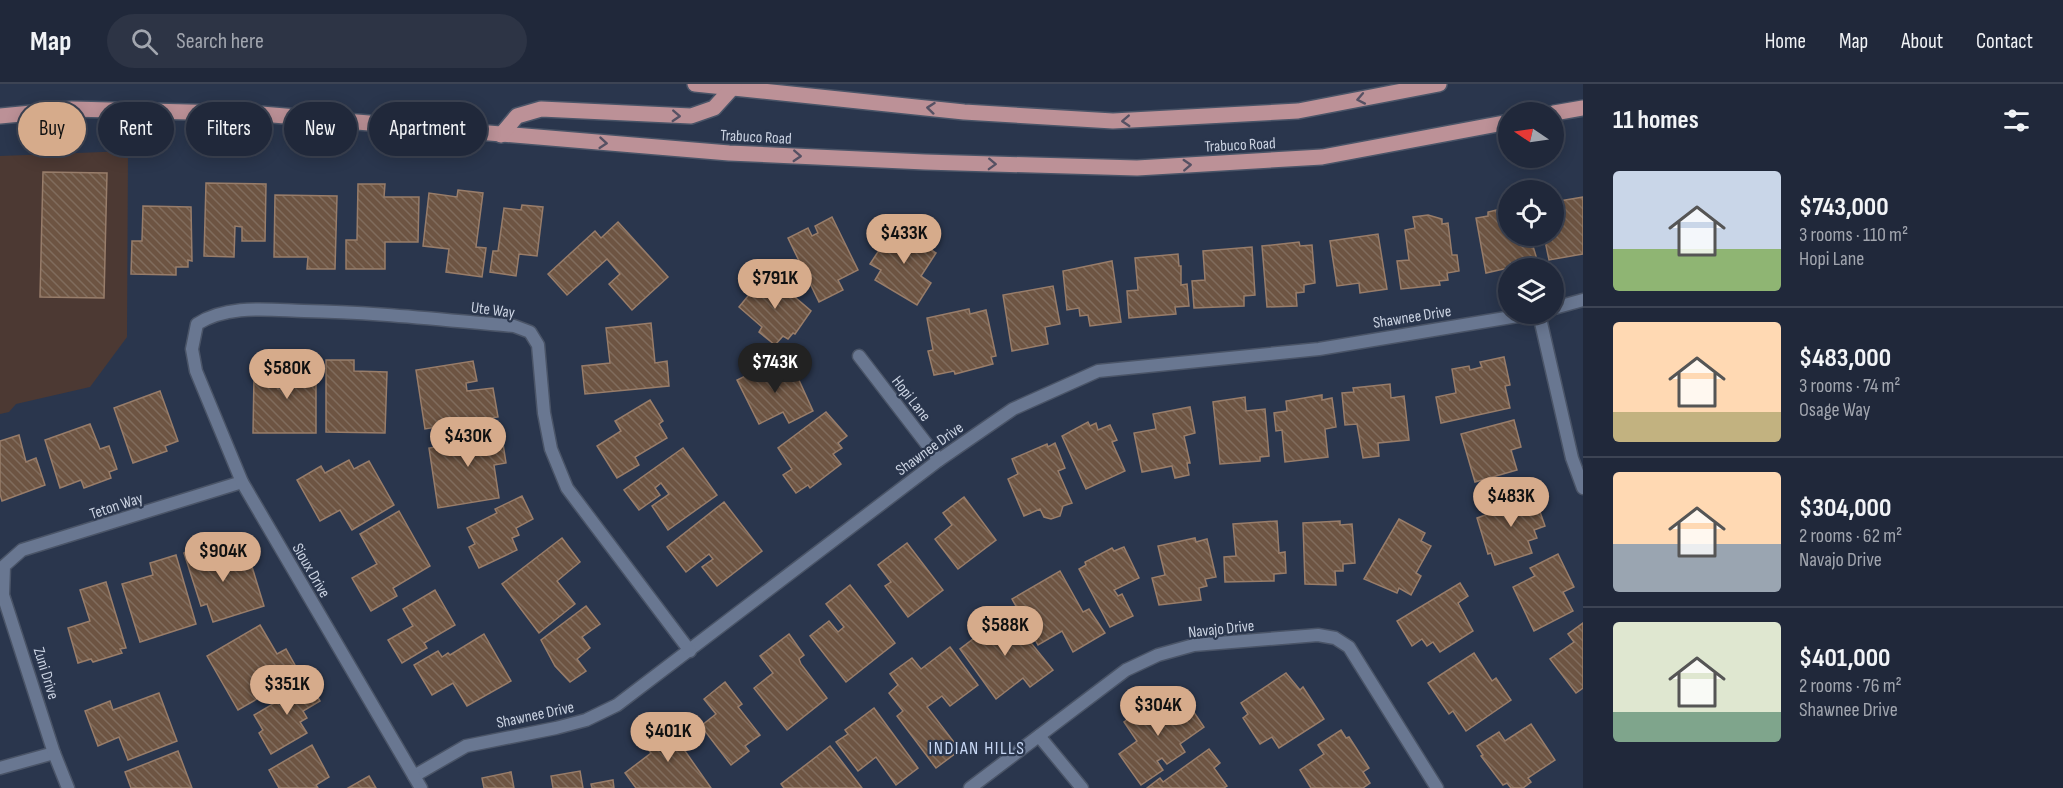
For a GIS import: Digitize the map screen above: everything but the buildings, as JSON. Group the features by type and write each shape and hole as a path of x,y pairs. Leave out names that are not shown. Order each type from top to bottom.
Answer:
{"main road":[{"name":"Trabuco Road","path":"695,84 734,85 964,112 1113,121 1298,111 1439,84"},
{"path":"501,135 517,116 541,109 691,116 714,108 734,85"},
{"path":"1564,111 1583,108"},
{"name":"Trabuco Road","path":"0,116 72,110 261,114 752,154 1137,168 1322,157 1498,124"}],"street":[{"path":"1564,305 1583,300"},
{"name":"Ute Way","path":"197,324 210,316 239,310 342,312 514,326 530,332 538,345 542,361 544,413 551,449 567,488 690,651"},
{"name":"Shawnee Drive","path":"414,776 466,746 586,720 617,705 939,460 1013,409 1098,371 1319,349 1498,319"},
{"name":"Sioux Drive","path":"197,324 192,349 196,371 242,482 421,788"},
{"path":"1541,324 1572,458 1583,488"},
{"name":"Hopi Lane","path":"859,356 939,460"},
{"name":"Teton Way","path":"4,566 22,550 242,482"},
{"name":"Zuni Drive","path":"4,566 3,595 54,753 68,788"},
{"name":"Navajo Drive","path":"970,788 1126,670 1158,655 1194,645 1318,635 1335,638 1349,647 1437,788"},
{"path":"1039,736 1082,788"},
{"path":"0,768 54,753"}],"shaded area":[{"path":"98,152 98,156 128,156 127,337 90,387 16,404 9,412 0,414 0,156 86,156 86,153"}],"district":[{"name":"INDIAN HILLS","path":"977,748"}]}
